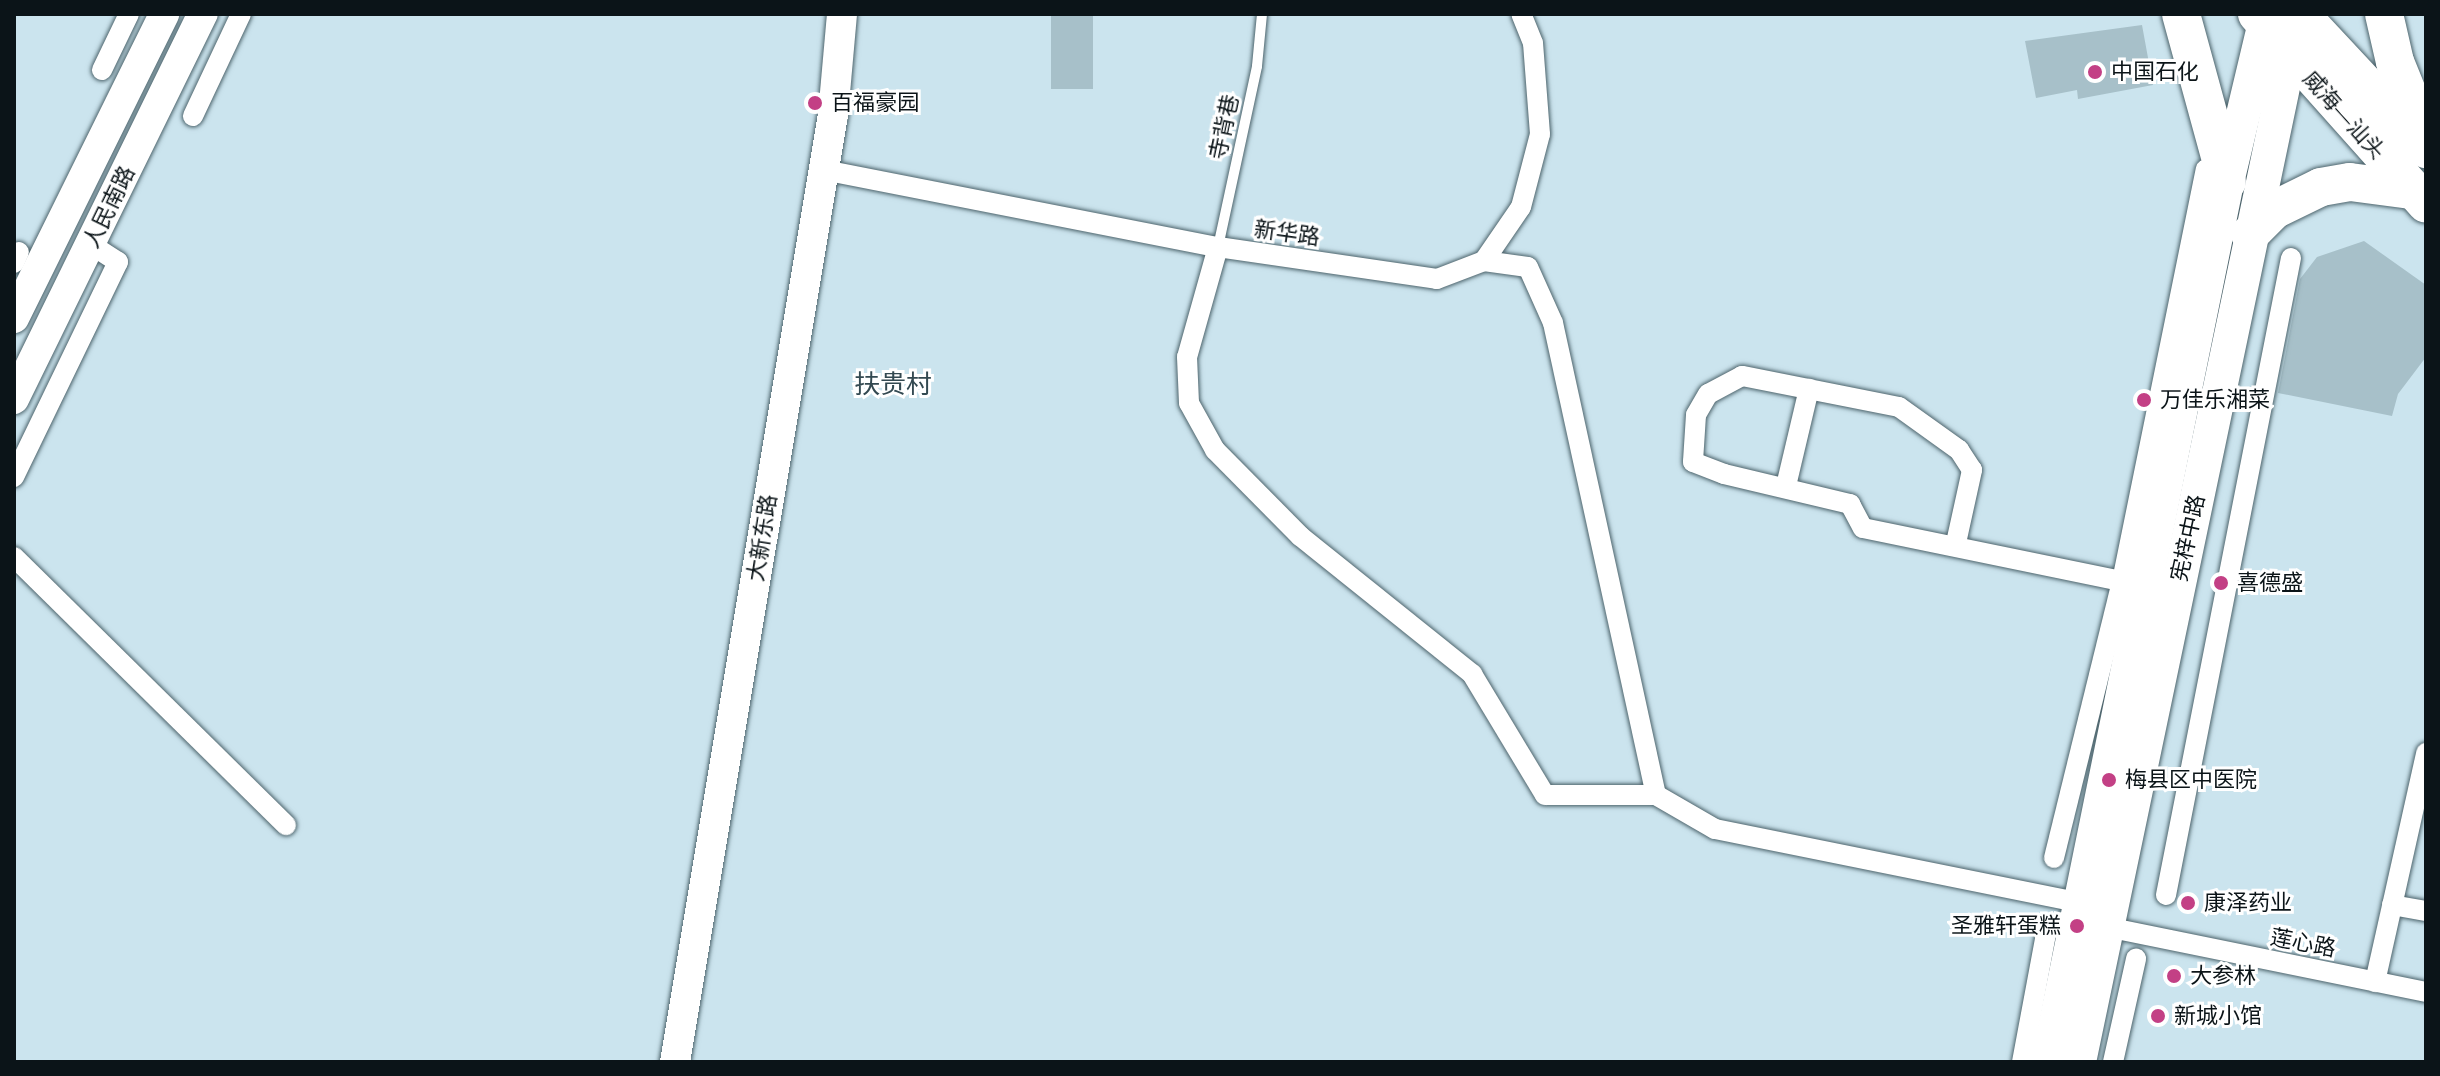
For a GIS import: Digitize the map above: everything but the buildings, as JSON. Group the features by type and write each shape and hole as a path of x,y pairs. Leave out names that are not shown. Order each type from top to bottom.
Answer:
{"highway":[{"path":"2181,14 2216,176"},
{"path":"2384,14 2395,62 2426,138"},
{"name":"威海—汕头","path":"2277,16 2290,53 2419,197"},
{"name":"威海—汕头","path":"2277,16 2426,149"},
{"path":"2250,234 2274,210 2321,187 2363,182 2419,197"}],"main road":[{"name":"宪梓中路","path":"2048,1062 2078,920 2216,176 2277,16"},
{"name":"宪梓中路","path":"2079,1062 2078,920 2250,234 2290,53"}],"street":[{"path":"102,70 129,14"},
{"name":"人民南路","path":"14,318 164,14"},
{"name":"人民南路","path":"14,399 203,14"},
{"path":"193,116 241,14"},
{"name":"大新东路","path":"675,1062 831,171 842,14"},
{"name":"大新东路","path":"690,1062 856,14"},
{"path":"1218,247 1187,357 1189,403 1215,450 1300,536 1472,674 1545,795 1656,795 1553,323 1528,267 1484,261 1521,207 1540,134 1533,43 1521,14"},
{"name":"新华路","path":"831,171 1218,247 1437,279 1484,261"},
{"path":"2054,858 2216,176"},
{"path":"14,477 118,262 90,244"},
{"path":"2166,895 2291,258"},
{"path":"1956,543 1972,470 1959,450 1899,407 1742,376 1708,394 1696,415 1693,462 1724,474 1786,486 1850,504 1863,528 1956,543 2122,581"},
{"path":"1786,486 1809,389"},
{"path":"14,557 286,825"},
{"path":"2375,982 2426,753"},
{"name":"莲心路","path":"1656,795 1715,829 2078,920 2426,992"},
{"path":"2392,905 2426,911"},
{"path":"2022,1062 2078,920"},
{"path":"2113,1062 2136,959"}],"lane":[{"name":"寺背巷","path":"1218,247 1257,66 1262,14"}],"place":[{"name":"中国石化","path":"2095,72"},
{"name":"百福豪园","path":"815,103"},
{"name":"万佳乐湘菜","path":"2144,400"},
{"name":"喜德盛","path":"2221,583"},
{"name":"梅县区中医院","path":"2109,780"},
{"name":"康泽药业","path":"2188,903"},
{"name":"圣雅轩蛋糕","path":"2077,926"},
{"name":"大参林","path":"2174,976"},
{"name":"新城小馆","path":"2158,1016"}],"district":[{"name":"扶贵村","path":"893,385"}]}
